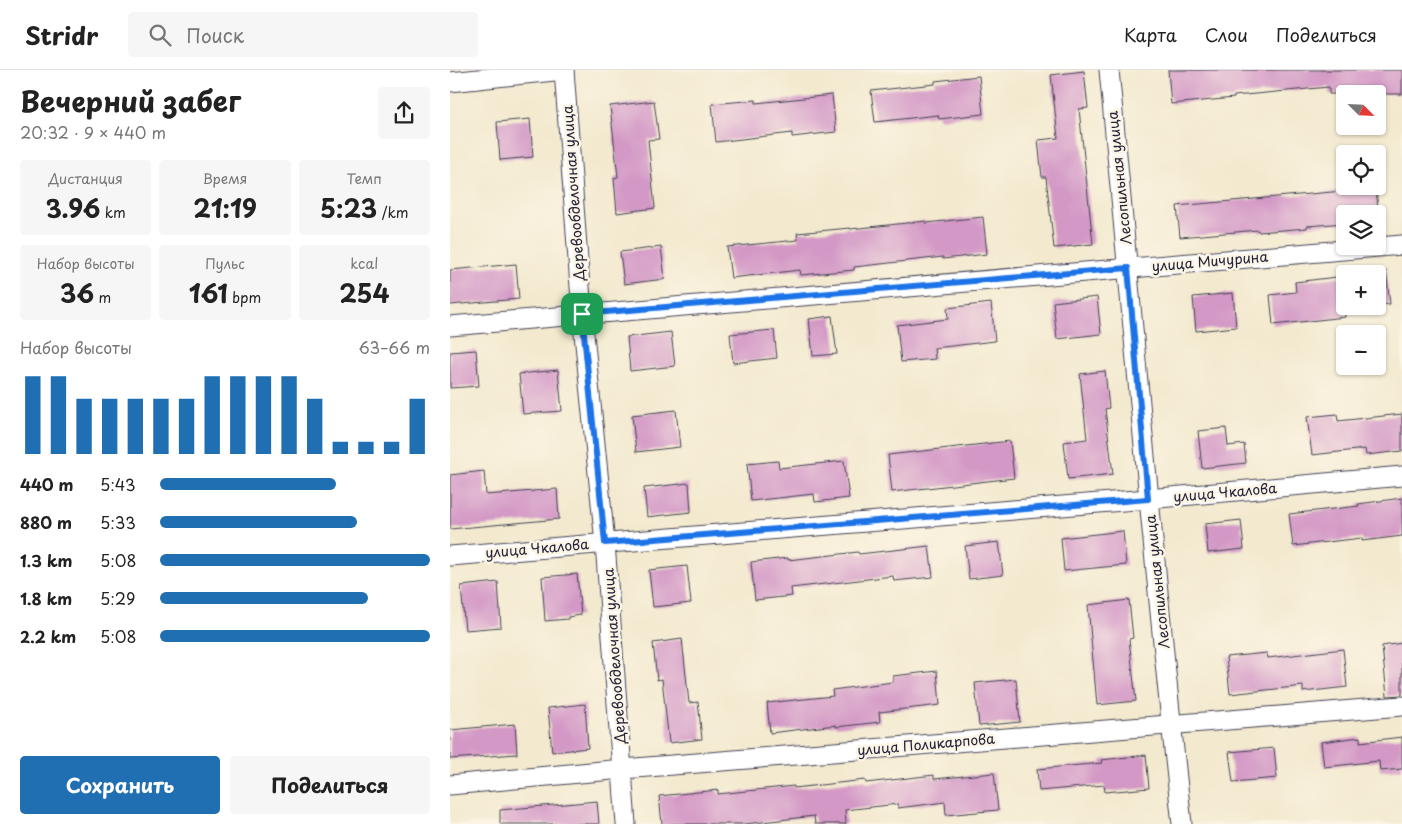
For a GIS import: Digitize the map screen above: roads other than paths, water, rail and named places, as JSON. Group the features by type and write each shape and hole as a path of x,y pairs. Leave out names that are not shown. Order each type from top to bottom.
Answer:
{"street":[{"path":"450,82 564,70"},
{"name":"Деревообделочная улица","path":"564,70 582,314 605,543 626,824"},
{"name":"Лесопильная улица","path":"1108,70 1128,268 1148,499 1182,824"},
{"name":"улица Мичурина","path":"450,326 1402,245"},
{"name":"улица Чкалова","path":"450,556 1148,499 1402,476"},
{"name":"улица Поликарпова","path":"450,785 623,769 1402,706"}]}
